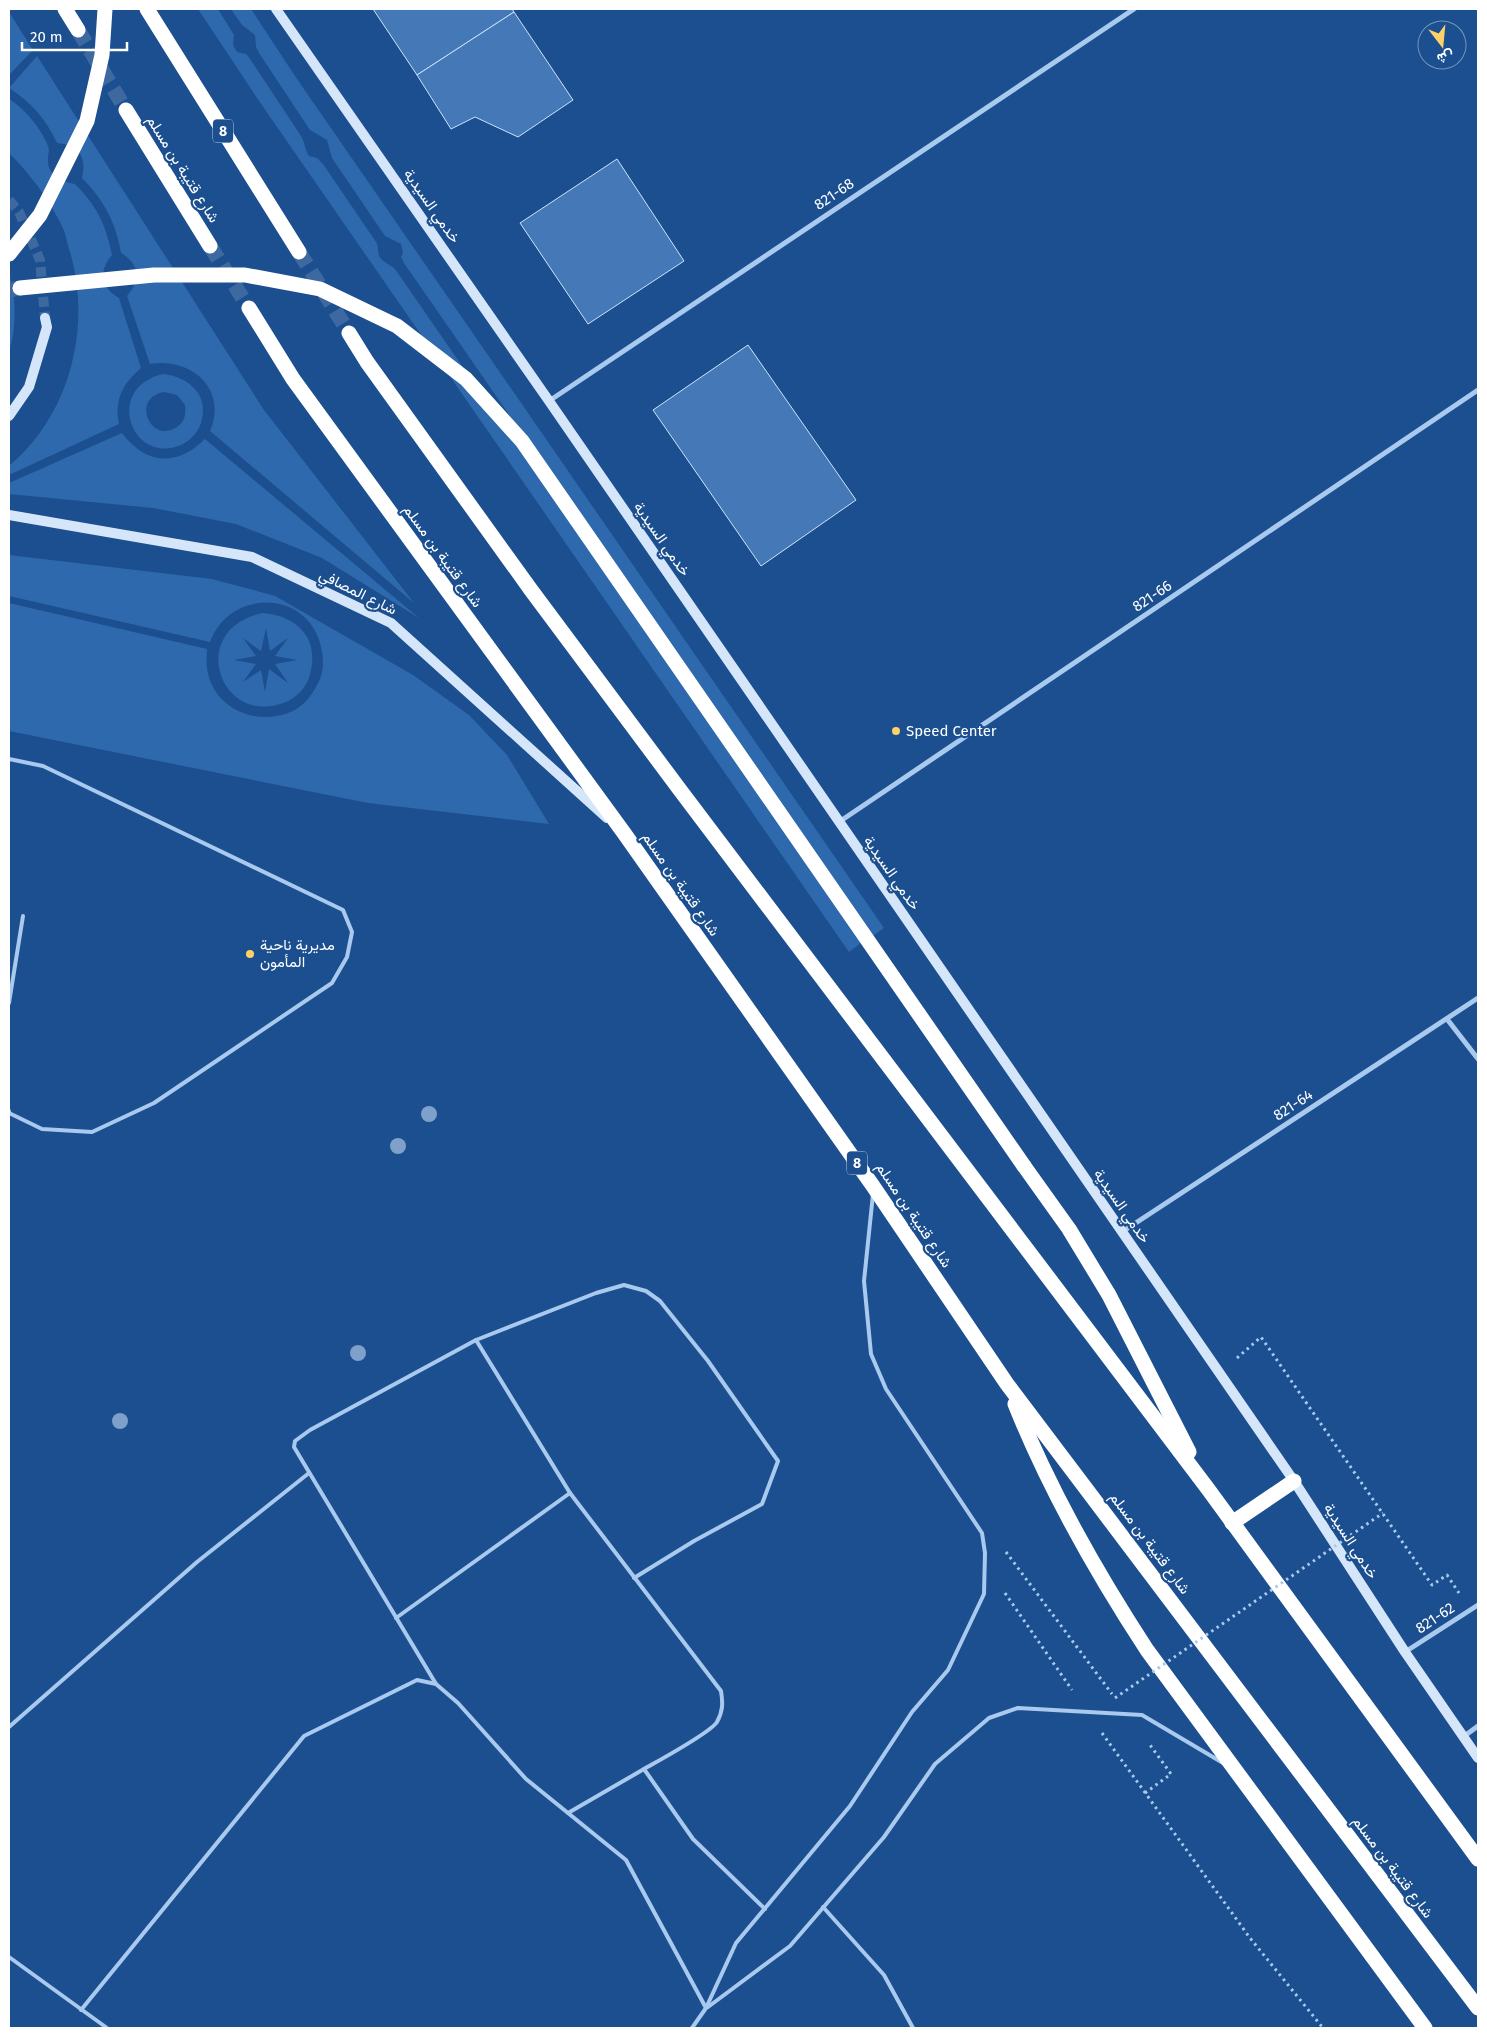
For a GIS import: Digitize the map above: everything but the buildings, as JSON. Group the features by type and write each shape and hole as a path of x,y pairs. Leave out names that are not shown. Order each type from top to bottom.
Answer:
{"highway":[{"path":"65,9 78,30"},
{"path":"9,254 40,215 87,121 102,55 105,9"},
{"name":"8","path":"147,9 299,252"},
{"name":"شارع قتيبة بن مسلم","path":"126,110 210,246"},
{"path":"20,288 154,275 245,274 320,289 396,326 466,379 522,441 1069,1229 1109,1295 1208,1489"},
{"name":"شارع قتيبة بن مسلم","path":"250,308 293,379 624,833 873,1186 1007,1384 1478,2008"},
{"path":"349,333 367,362 531,590 1208,1489 1478,1859"},
{"path":"1007,1384 1056,1496 1090,1559 1147,1650 1425,2028"},
{"path":"1232,1523 1294,1481"}],"street":[{"name":"خدمي السيدية","path":"276,9 549,401 1294,1481 1405,1652 1478,1758"},
{"name":"821-68","path":"549,401 1134,9"},
{"path":"9,416 29,387 46,327 45,318"},
{"name":"821-66","path":"839,822 1478,390"},
{"name":"شارع المصافي","path":"9,515 252,557 391,622 624,833"},
{"name":"821-64","path":"1122,1232 1478,998"},
{"path":"1447,1019 1478,1059"},
{"name":"821-62","path":"1405,1652 1478,1605"},
{"path":"1463,1737 1478,1726"}],"lane":[{"path":"9,759 43,766 344,910 352,932 347,957 332,983 154,1103 92,1132 42,1129 9,1113 9,1111"},
{"path":"9,1003 23,916"},
{"path":"692,2028 706,2008 736,1943 850,1806 912,1712 948,1670 984,1594 983,1562 985,1552 982,1533 886,1390 871,1354 864,1281 873,1186"},
{"path":"634,1578 694,1541 762,1504 778,1461 708,1361 660,1301 646,1291 624,1285 596,1293 476,1340 310,1430 296,1441 294,1447 436,1684 458,1703 526,1779 626,1860 706,2008"},
{"path":"476,1340 570,1493 721,1692 724,1705 716,1724 674,1753 568,1813"},
{"path":"9,1727 197,1562 309,1473"},
{"path":"396,1618 570,1493"},
{"path":"81,2010 304,1736 417,1680 436,1684"},
{"path":"706,2008 790,1946 884,1837 935,1764 989,1718 1018,1708 1088,1714 1126,1713 1142,1715 1237,1772"},
{"path":"644,1769 693,1839 765,1910"},
{"path":"823,1907 884,1975 913,2028"},
{"path":"9,1957 107,2028"}],"path":[{"path":"1219,1374 1261,1338 1432,1585 1447,1575"},
{"path":"1115,1698 1382,1513"},
{"path":"985,1552 997,1540 1171,1774 1145,1793"},
{"path":"983,1562 1088,1714 1250,1938 1323,2028"}],"shaded area":[{"path":"198,9 218,9 234,35 233,45 237,52 246,54 250,59 301,136 309,156 317,158 323,164 376,242 380,257 395,269 861,943 849,952 259,101"},
{"path":"231,9 251,9 295,76 884,928 871,937 404,263 401,257 403,253 401,244 385,236 332,158 327,140 310,130 259,53 256,47 255,35 242,25"},
{"path":"9,12 33,50 9,75"},
{"path":"37,56 264,410 414,603 210,431 214,416 214,402 210,389 202,379 192,371 179,366 165,363 150,364 127,296 135,284 135,267 121,253 116,232 103,203 82,178 83,164 80,153 71,146 57,143 48,126 37,112 9,88"},
{"path":"9,99 27,114 41,132 49,148 48,164 52,173 60,179 75,184 100,216 112,255 103,273 105,284 119,298 141,368 129,380 121,393 118,407 119,424 9,475 9,466 30,445 47,422 61,396 71,368 78,310 76,281 63,229 38,187 9,153"},
{"path":"9,272 15,312 9,352"},
{"path":"163,374 181,379 195,389 203,404 203,413 198,430 188,441 181,445 164,449 149,445 138,435 131,423 129,408 134,394 145,382","holes":["164,392 177,395 185,405 183,420 180,425 168,431 159,430 152,425 148,418 146,410 148,403 154,396"]},
{"path":"122,433 131,444 141,451 151,456 162,458 173,458 184,454 205,439 419,618 322,558 236,524 153,508 9,494 9,483"},
{"path":"9,555 212,579 275,596 413,675 469,715 507,755 549,824 368,803 9,731 9,603 207,649 207,668 217,693 226,703 249,715 275,716 288,713 297,708 308,698 317,685 322,673 323,660 315,631 304,616 288,607 271,603 252,604 235,611 220,624 210,642 9,596"},
{"path":"263,613 286,619 303,631 312,650 312,661 307,682 294,697 286,702 263,707 244,702 229,690 220,674 219,655 224,637 239,623","holes":["266,628 270,651 288,638 275,656 297,660 275,664 288,683 269,669 265,692 261,670 243,682 256,664 234,660 256,656 243,638 261,651"]}],"tunnel":[{"path":"78,30 126,110"},
{"path":"9,200 19,212 40,260 45,318"},
{"path":"210,246 249,308"},
{"path":"299,252 349,333"},
{"path":"9,290 20,288"}],"place":[{"name":"Speed Center","path":"896,731"},
{"name":"مديرية ناحية المأمون","path":"250,954"}]}
